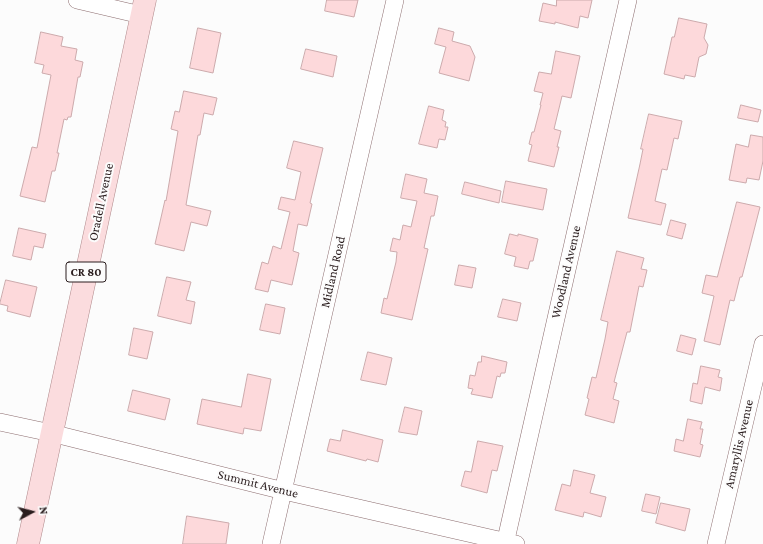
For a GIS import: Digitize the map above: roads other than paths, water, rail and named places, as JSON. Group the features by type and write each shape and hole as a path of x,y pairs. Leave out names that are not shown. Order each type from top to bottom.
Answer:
{"main road":[{"name":"Oradell Avenue","path":"28,544 143,8"}],"street":[{"path":"77,0 143,8"},
{"name":"Midland Road","path":"272,544 395,0"},
{"name":"Woodland Avenue","path":"509,543 628,0"},
{"name":"Amaryllis Avenue","path":"716,544 763,344"},
{"name":"Summit Avenue","path":"0,422 51,433 284,491 509,543"}]}
